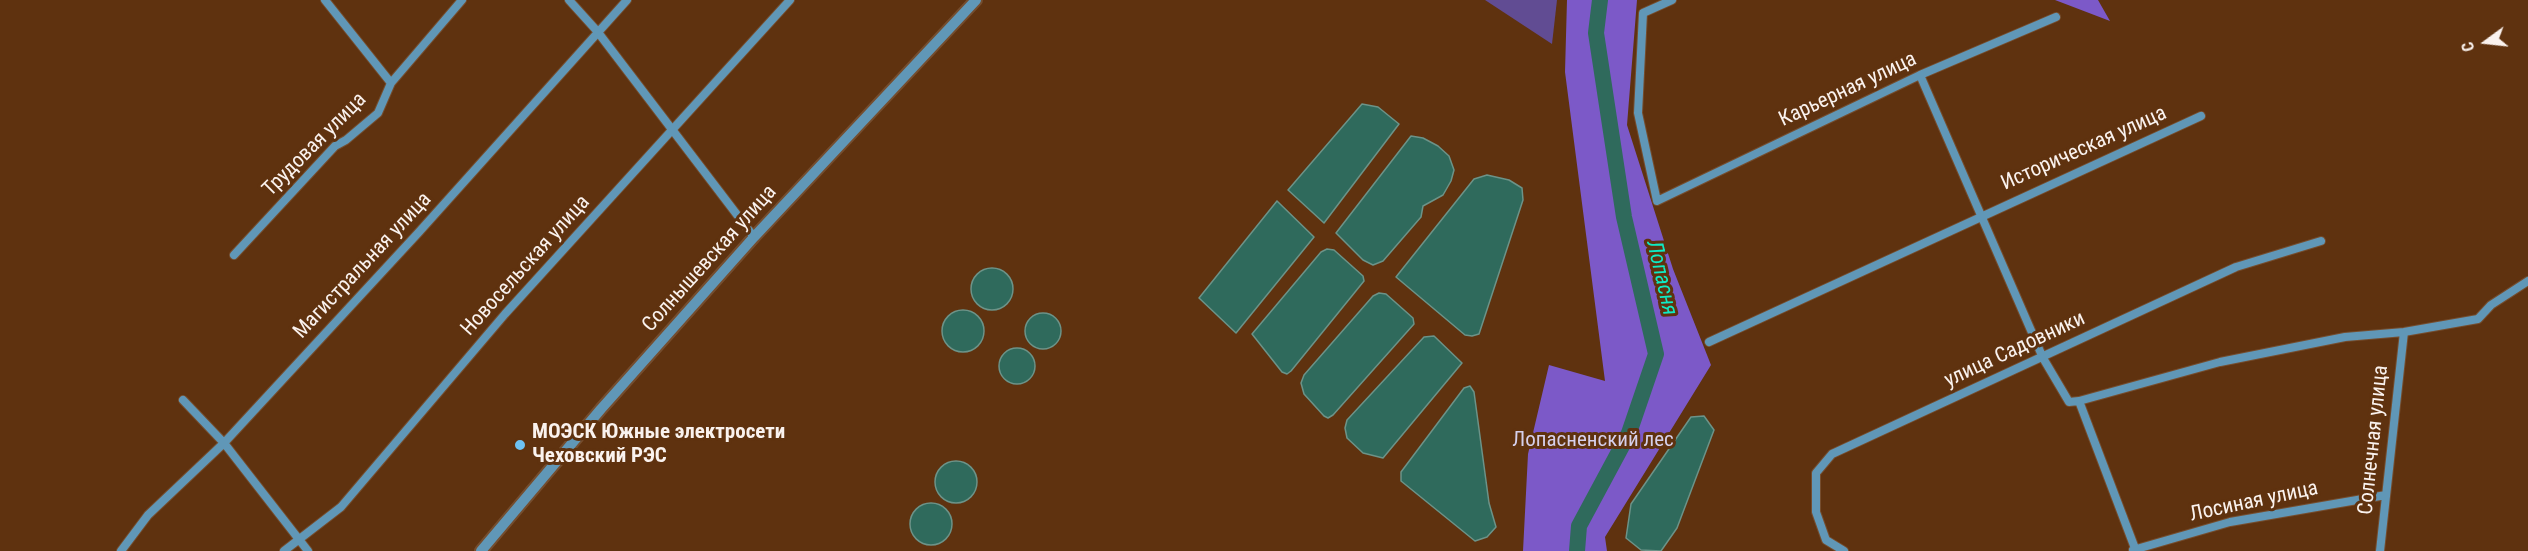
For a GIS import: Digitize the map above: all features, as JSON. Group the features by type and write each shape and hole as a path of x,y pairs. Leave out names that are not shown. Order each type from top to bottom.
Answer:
{"street":[{"name":"Трудовая улица","path":"325,0 391,83"},
{"name":"Трудовая улица","path":"234,255 335,146 346,140 378,112 391,83 462,0"},
{"path":"569,0 597,31 754,237"},
{"name":"Магистральная улица","path":"121,551 148,515 224,443 420,232 627,0"},
{"name":"Новосельская улица","path":"284,551 341,507 505,314 790,0"},
{"name":"Солнышевская улица","path":"482,551 601,409 754,237 976,0"},
{"name":"Карьерная улица","path":"1672,0 1643,13 1638,113 1657,201 1920,75 2056,17"},
{"path":"1920,75 2043,358 2069,402 2220,362 2345,337 2404,332 2478,319 2491,305 2528,281"},
{"name":"Историческая улица","path":"1709,342 2201,116"},
{"name":"улица Садовники","path":"1844,551 1826,540 1816,512 1816,474 1832,454 2236,267 2321,241"},
{"name":"Солнечная улица","path":"2380,551 2404,332"},
{"path":"183,400 224,443 308,551"},
{"path":"2079,401 2134,550"},
{"name":"Лосиная улица","path":"2134,550 2229,522 2386,495"}],"shaded area":[{"path":"1485,0 1557,0 1552,44"}],"green space":[{"name":"Лопасненский лес","path":"1567,0 1637,0 1627,125 1673,269 1711,365 1605,537 1607,551 1523,551 1528,454 1549,365 1605,381 1565,72"},
{"path":"2055,0 2098,0 2110,21"}],"water":[{"path":"1362,104 1378,107 1399,124 1324,223 1288,190"},
{"path":"1411,136 1423,138 1438,146 1449,156 1454,170 1451,181 1443,195 1423,206 1421,217 1383,261 1373,265 1363,260 1336,233"},
{"path":"1487,175 1509,180 1522,188 1523,200 1479,334 1472,336 1465,335 1396,277 1474,179"},
{"path":"1277,201 1314,237 1236,333 1199,298"},
{"path":"1327,249 1334,250 1363,276 1364,281 1287,374 1282,372 1252,334 1321,252"},
{"path":"992,268 1007,274 1013,289 1007,304 992,310 977,304 971,289 977,274"},
{"path":"1379,293 1386,294 1413,318 1414,324 1328,418 1304,394 1301,383 1304,375 1373,296"},
{"path":"963,310 978,316 984,331 978,346 963,352 948,346 942,331 948,316"},
{"path":"1043,313 1056,318 1061,331 1056,344 1043,349 1030,344 1025,331 1030,318"},
{"path":"1434,336 1462,363 1383,458 1363,453 1347,438 1345,428 1347,420 1424,337"},
{"path":"1017,348 1030,353 1035,366 1030,379 1017,384 1004,379 999,366 1004,353"},
{"path":"1470,386 1474,392 1489,503 1496,527 1487,537 1475,541 1401,481 1401,472 1464,388"},
{"path":"1704,416 1714,430 1677,528 1661,551 1641,550 1626,538 1631,504 1691,417"},
{"path":"956,461 971,467 977,482 971,497 956,503 941,497 935,482 941,467"},
{"path":"931,503 946,509 952,524 946,539 931,545 916,539 910,524 916,509"}],"waterway":[{"name":"Лопасня","path":"1577,551 1579,526 1629,433 1656,354 1624,217 1596,33 1600,0"}],"place":[{"name":"МОЭСК Южные электросети Чеховский РЭС","path":"520,445"}]}
